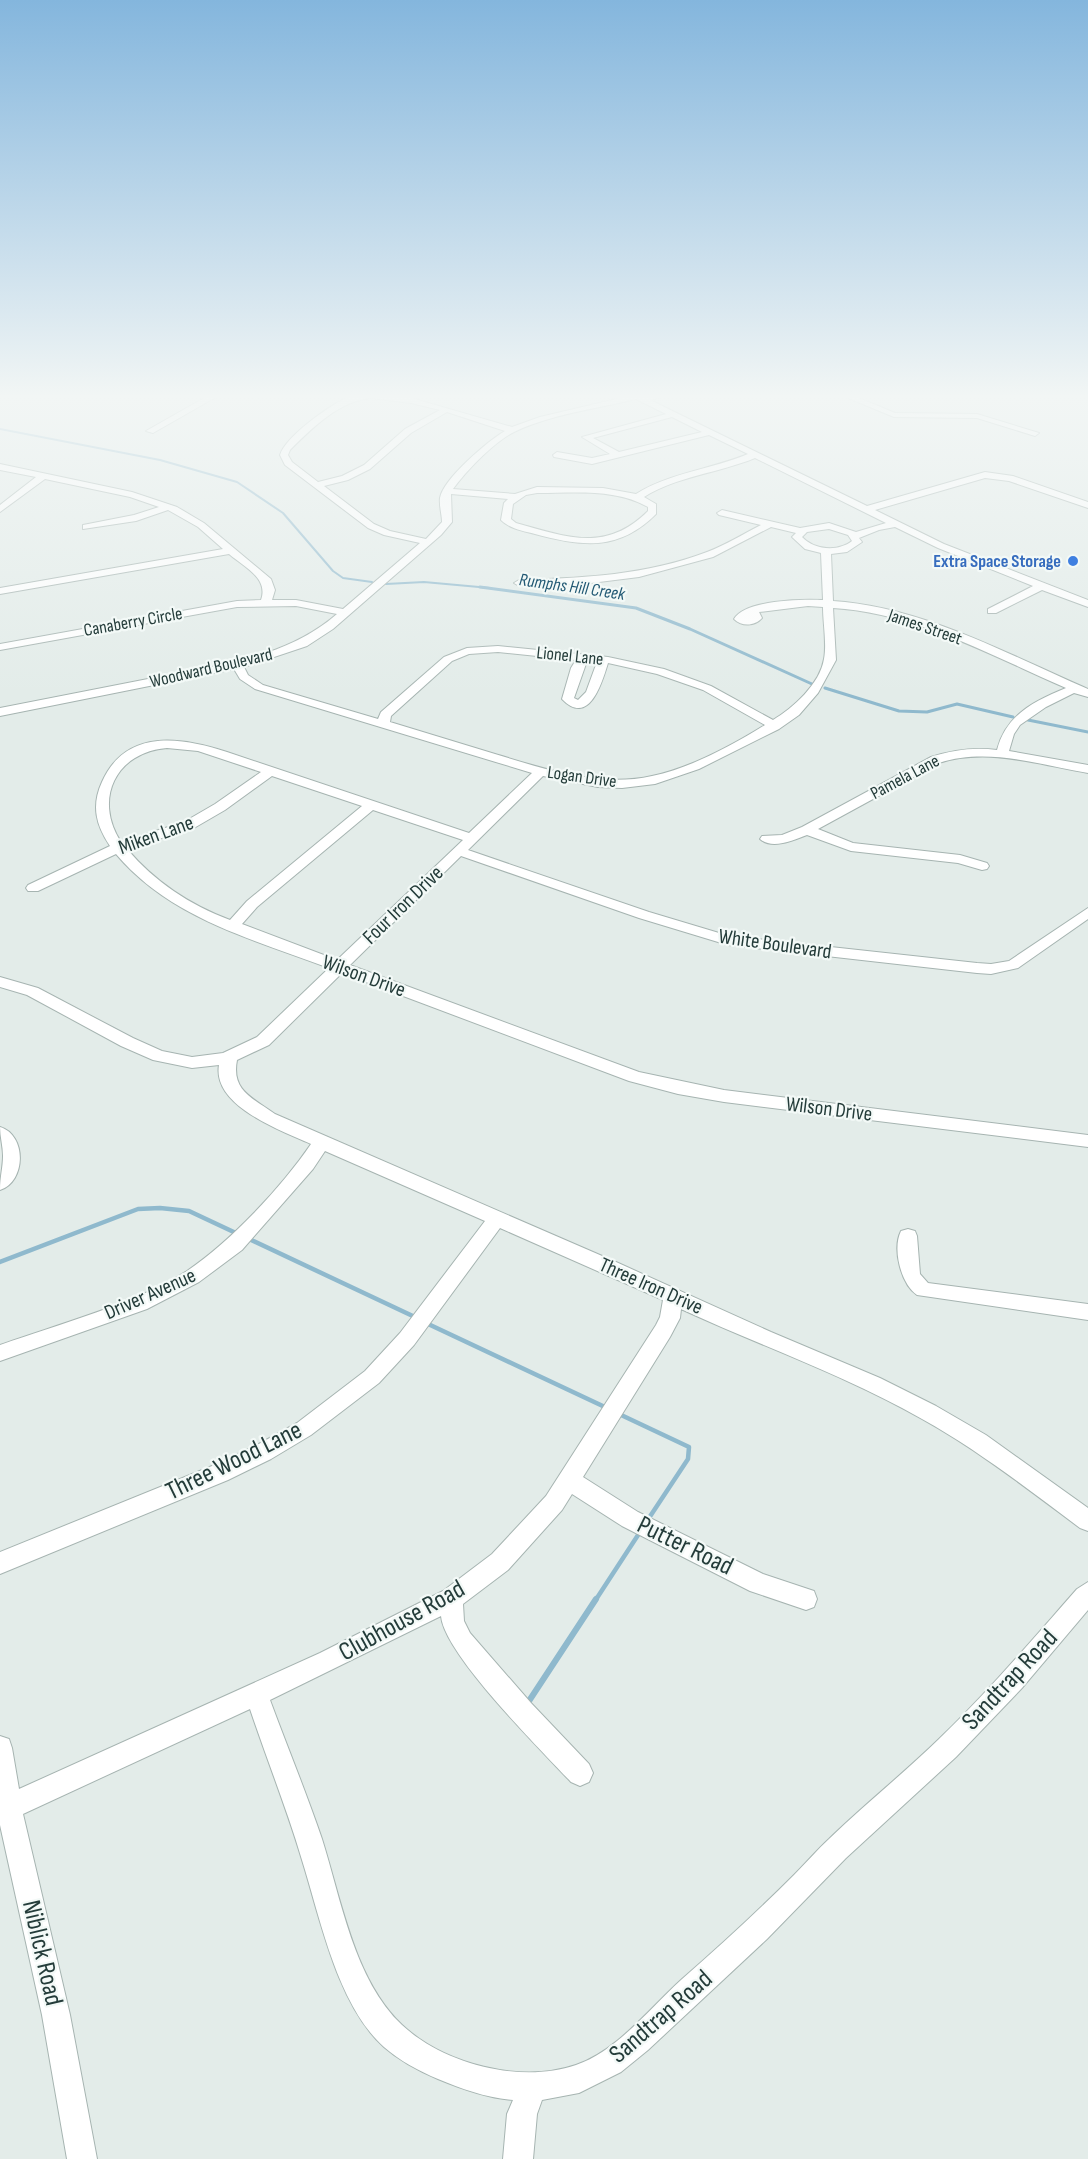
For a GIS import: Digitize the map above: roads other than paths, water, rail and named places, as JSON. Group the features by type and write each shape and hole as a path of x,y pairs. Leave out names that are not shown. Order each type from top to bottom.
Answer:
{"street":[{"path":"0,509 20,494"},
{"path":"126,494 168,507 191,518 267,580 270,590 266,602"},
{"path":"328,494 376,529 428,542"},
{"name":"Woodward Boulevard","path":"0,712 237,665 303,644 347,613 428,542 447,522 445,498 447,494"},
{"path":"480,494 517,497"},
{"path":"526,494 517,497 508,505 508,523 568,539 594,541 621,537 650,517 653,512 653,506 638,497 619,494"},
{"path":"638,497 643,494"},
{"path":"836,494 955,552 1088,604"},
{"path":"868,510 875,505 916,494"},
{"path":"1057,494 1088,505"},
{"path":"86,527 136,518 168,507"},
{"path":"722,513 801,531 822,526 842,529 855,536 857,542 851,547 826,550 802,544 797,537 801,531"},
{"path":"842,529 875,521 882,517"},
{"path":"519,583 598,580 670,566 720,551 770,524"},
{"path":"855,536 877,527 896,524"},
{"path":"0,591 231,550"},
{"name":"Logan Drive","path":"237,665 239,672 259,687 540,772 598,783 655,780 695,766 775,726 805,701 827,671 830,660 826,550"},
{"path":"992,611 1033,591 1038,588 1038,585"},
{"name":"Canaberry Circle","path":"0,647 218,606 266,602 303,604 347,613"},
{"name":"James Street","path":"753,610 795,603 829,604 877,610 910,619 1025,664 1082,691"},
{"name":"Lionel Lane","path":"383,724 382,718 439,666 460,653 482,649 584,657 660,671 698,684 747,708 775,726"},
{"path":"584,657 577,668 568,699 573,703 581,704 589,699 604,660"},
{"path":"1002,755 1009,732 1016,723 1060,694 1082,691"},
{"name":"Wilson Drive","path":"471,838 271,771 185,745 149,746 126,755 111,775 103,793 101,806 106,826 120,847 143,873 166,893 203,915 656,1083 724,1096 1088,1142"},
{"name":"Pamela Lane","path":"767,839 784,839 807,830 941,757 964,752 1002,755 1088,769"},
{"name":"Miken Lane","path":"33,888 120,847 189,825 220,807 271,771"},
{"name":"Four Iron Drive","path":"0,982 25,989 47,999 136,1048 188,1060 208,1061 244,1052 263,1041 540,772"},
{"path":"233,927 252,904 372,804"},
{"path":"807,830 850,847 960,859 982,866"},
{"name":"White Boulevard","path":"459,851 644,915 728,940 977,968 991,969 1013,965 1088,912"},
{"name":"Three Iron Drive","path":"229,1057 225,1074 238,1096 269,1118 764,1338 816,1358 929,1412 1015,1467 1088,1521"},
{"path":"0,1133 12,1148 13,1156 8,1173 0,1183"},
{"name":"Driver Avenue","path":"0,1353 140,1303 192,1277 235,1245 308,1164 322,1142"},
{"name":"Three Wood Lane","path":"0,1563 219,1473 264,1452 304,1429 372,1377 407,1339 497,1219"},
{"path":"908,1236 911,1276 917,1286 924,1290 1088,1312"},
{"name":"Clubhouse Road","path":"9,1808 328,1661 452,1599 516,1547 554,1503 621,1401 663,1331 670,1318 673,1297"},
{"name":"Putter Road","path":"569,1479 593,1497 630,1519 758,1583 806,1599"},
{"name":"Sandtrap Road","path":"256,1693 315,1857 325,1899 348,1962 379,2019 393,2036 427,2059 446,2068 510,2087 556,2085 579,2079 624,2054 730,1956 796,1893 835,1851 896,1797 912,1779 980,1716 1088,1593"},
{"path":"452,1599 453,1623 462,1641 522,1712 580,1773"},
{"name":"Niblick Road","path":"0,1748 9,1808 56,2015 82,2159"},
{"path":"518,2159 522,2114 532,2087"}],"waterway":[{"name":"Rumphs Hill Creek","path":"254,494 283,513 333,571 343,578 372,582"},
{"name":"Rumphs Hill Creek","path":"386,584 424,582 482,587"},
{"name":"Rumphs Hill Creek","path":"482,587 490,588"},
{"name":"Rumphs Hill Creek","path":"482,587 636,608 690,629 812,684"},
{"name":"Rumphs Hill Creek","path":"825,688 899,711 927,712 957,704 1013,717"},
{"name":"Rumphs Hill Creek","path":"1028,720 1088,732"},
{"path":"0,1262 138,1209 160,1208 189,1211 238,1234"},
{"path":"247,1238 417,1318"},
{"path":"426,1323 607,1408"},
{"path":"619,1414 689,1447 688,1459 647,1521"},
{"path":"595,1601 640,1532"},
{"path":"527,1704 596,1599"}],"place":[{"name":"Extra Space Storage","path":"1073,561"}]}
